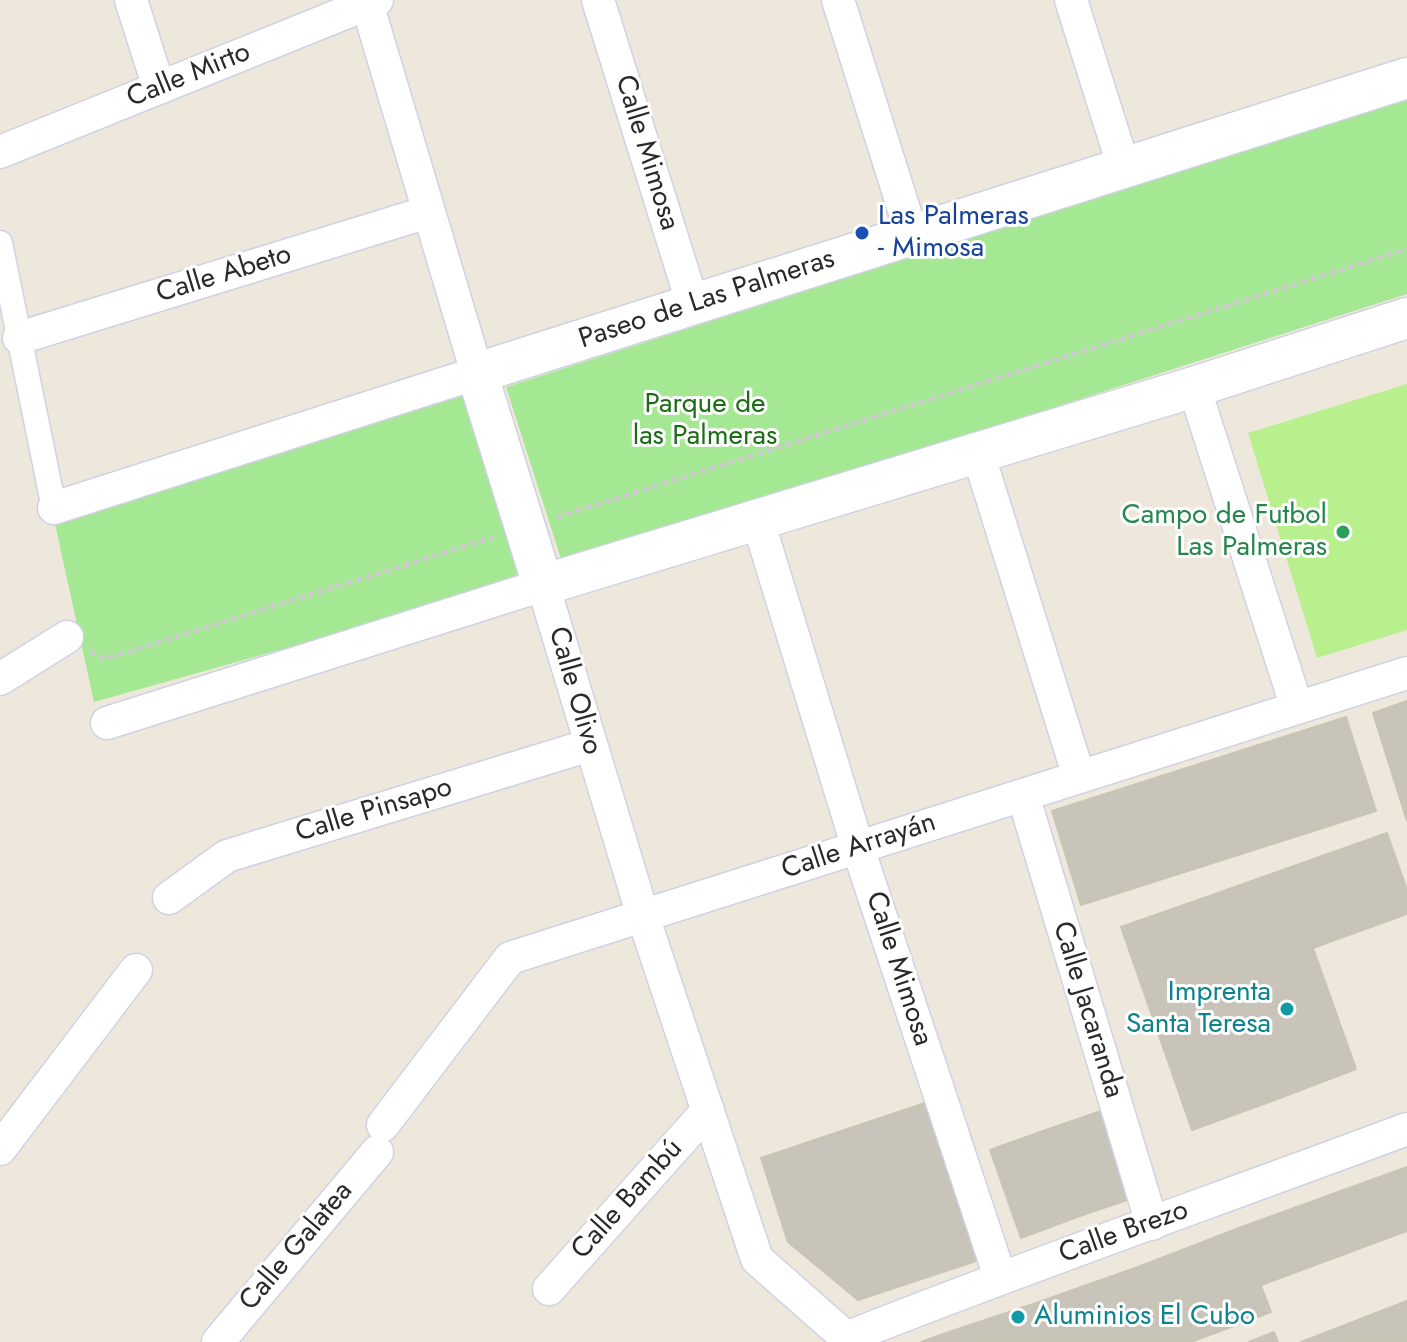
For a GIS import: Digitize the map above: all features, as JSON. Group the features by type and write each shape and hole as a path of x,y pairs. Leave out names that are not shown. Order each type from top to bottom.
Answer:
{"street":[{"path":"131,0 159,88"},
{"name":"Calle Mimosa","path":"598,0 693,305"},
{"path":"838,0 912,235"},
{"path":"1071,0 1124,168"},
{"name":"Calle Mirto","path":"0,152 371,1"},
{"name":"Calle Olivo","path":"371,1 428,212 527,526 590,745 643,916 757,1259 847,1341"},
{"name":"Paseo de Las Palmeras","path":"54,508 1407,78"},
{"name":"Calle Abeto","path":"19,338 428,212"},
{"path":"0,243 54,508"},
{"path":"107,723 543,585 1194,387 1407,318"},
{"path":"1194,387 1297,708"},
{"path":"978,453 1079,777"},
{"name":"Calle Mimosa","path":"758,521 858,848 1000,1277"},
{"path":"0,679 67,637"},
{"name":"Calle Arrayán","path":"380,1139 510,958 1407,673"},
{"name":"Calle Pinsapo","path":"169,898 227,856 590,745"},
{"name":"Calle Jacaranda","path":"1023,795 1152,1224"},
{"path":"0,1149 136,970"},
{"name":"Calle Bambú","path":"549,1289 708,1110"},
{"name":"Calle Brezo","path":"847,1341 1000,1277 1407,1129"},
{"name":"Calle Galatea","path":"218,1342 380,1139"}],"path":[{"path":"67,637 105,659 1407,249"}],"green space":[{"name":"Parque de las Palmeras","path":"1407,98 1407,294 563,565 506,387"},
{"name":"Campo de Futbol Las Palmeras","path":"1407,384 1407,630 1317,658 1248,433"},
{"path":"466,395 522,582 94,702 55,524"}],"building":[{"path":"1407,701 1407,821 1373,713"},
{"path":"1346,717 1376,811 1081,905 1052,811"},
{"name":"Imprenta Santa Teresa","path":"1387,833 1407,890 1407,914 1313,948 1356,1069 1272,1101 1201,899"},
{"path":"1201,899 1272,1101 1192,1130 1121,927"},
{"path":"925,1103 976,1261 858,1300 788,1242 761,1158"},
{"path":"1101,1111 1130,1199 1077,1217 1046,1130"},
{"path":"1046,1130 1077,1217 1021,1238 990,1150"},
{"path":"1407,1167 1407,1231 1261,1285 1239,1228"},
{"path":"1239,1228 1271,1312 1191,1342 1167,1342 1138,1267"},
{"path":"1138,1267 1167,1342 1050,1342 1036,1303"},
{"path":"1407,1301 1407,1342 1301,1342"},
{"name":"Aluminios El Cubo","path":"1036,1303 1050,1342 921,1342 955,1330"},
{"path":"1274,1332 1278,1342 1249,1342"}],"place":[{"name":"Las Palmeras - Mimosa","path":"862,233"},
{"name":"Campo de Futbol Las Palmeras","path":"1343,532"},
{"name":"Imprenta Santa Teresa","path":"1287,1009"},
{"name":"Aluminios El Cubo","path":"1018,1317"}]}
